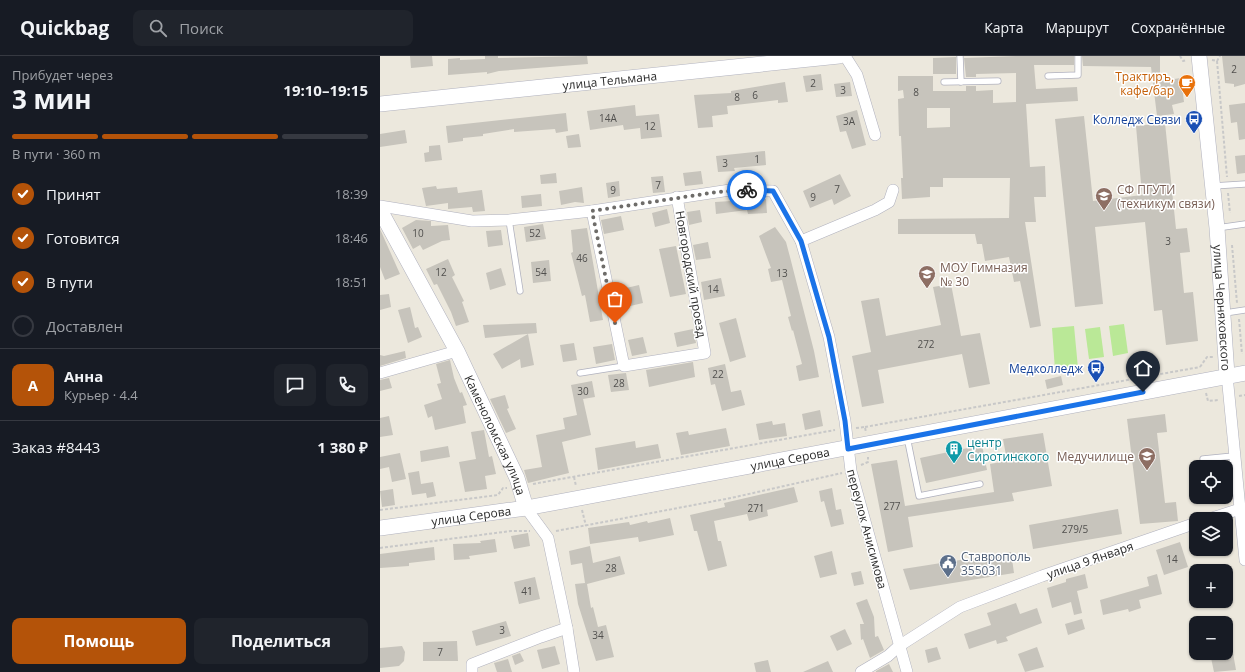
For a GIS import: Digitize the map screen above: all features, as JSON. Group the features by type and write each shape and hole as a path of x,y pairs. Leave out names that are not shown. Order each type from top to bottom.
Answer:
{"main road":[{"name":"улица Тельмана","path":"380,104 839,56"},
{"name":"улица Черняховского","path":"1198,56 1220,186 1224,227 1222,313 1227,375"},
{"name":"Каменоломская улица","path":"380,210 457,351 517,478 526,508"},
{"name":"улица Серова","path":"380,528 526,508 848,449 1245,372"}],"street":[{"path":"845,56 858,75 875,135"},
{"name":"Новгородский проезд","path":"380,206 472,221 509,220 592,211 730,190 773,191"},
{"path":"801,241 875,210 889,202 893,190"},
{"name":"переулок Анисимова","path":"773,191 801,241 829,337 845,421 851,471 907,672"},
{"name":"Новгородский проезд","path":"624,366 705,353 677,197"},
{"path":"592,211 624,366"},
{"path":"380,373 457,351"},
{"name":"улица Черняховского","path":"1227,375 1233,456 1240,470 1240,509 1245,560"},
{"name":"Каменоломская улица","path":"526,508 548,538 568,628 574,672"},
{"path":"1231,512 1240,509"},
{"name":"улица 9 Января","path":"861,672 888,656 899,646 960,607 1042,576 1189,525"},
{"path":"472,672 472,664 568,628"}],"lane":[{"path":"960,56 961,82"},
{"path":"1048,76 1078,75 1078,56"},
{"path":"944,82 998,81"},
{"path":"1220,186 1245,184"},
{"path":"509,220 520,291"},
{"path":"1224,227 1245,224"},
{"path":"1222,313 1245,310"},
{"path":"580,374 624,366"},
{"path":"907,437 919,496 980,484"},
{"path":"1203,459 1233,456"}],"path":[{"path":"1180,56 1183,61"},
{"path":"1217,61 1220,186 1224,227 1238,311 1242,354"},
{"path":"866,427 1200,367"}],"green space":[{"path":"1124,324 1128,353 1113,356 1109,326"},
{"path":"1074,326 1078,368 1055,370 1052,328"},
{"path":"1100,327 1104,357 1089,359 1085,329"}],"building":[{"path":"410,56 432,56 433,66 411,68"},
{"path":"485,56 498,56 498,58 587,56 588,64 499,71 487,74 487,72 448,75 448,59 485,59"},
{"path":"1074,56 1074,65 1034,65 1036,89 1077,87 1078,101 1026,104 1030,167 1045,166 1046,197 1034,197 1036,222 1025,222 1041,326 1030,328 1020,281 1014,282 1009,257 985,261 982,244 977,244 975,234 898,234 898,219 1009,218 1010,178 943,178 943,187 930,187 930,197 902,199 901,178 903,178 901,136 899,136 898,99 904,98 903,90 898,91 898,76 933,76 933,91 966,91 966,86 976,86 976,91 993,90 993,103 1016,102 1016,73 976,74 976,77 966,77 964,58","holes":["927,108 950,108 950,127 927,128"]},
{"path":"1082,56 1160,56 1160,81 1181,78 1184,102 1172,105 1174,114 1157,116 1151,67 1083,66"},
{"path":"1222,56 1245,56 1245,84 1234,87 1234,84 1225,83"},
{"path":"956,57 956,74 933,74 933,58"},
{"path":"821,74 823,90 806,92 803,76"},
{"path":"785,82 788,102 778,103 778,100 727,106 728,114 712,116 713,127 698,128 694,95 731,93 731,91"},
{"path":"850,82 852,96 836,97 834,84"},
{"path":"1245,103 1245,139 1239,140 1237,122 1231,123 1229,105"},
{"path":"635,105 636,116 659,114 662,137 641,139 640,128 624,130 623,125 590,130 587,111"},
{"path":"857,110 866,145 852,149 846,131 840,132 836,116"},
{"path":"566,113 568,131 556,133 555,129 514,132 514,129 483,134 483,136 463,138 463,141 448,143 446,126"},
{"path":"1084,116 1093,201 1142,195 1136,126 1165,123 1176,229 1187,228 1190,252 1180,253 1184,293 1193,292 1198,341 1166,345 1162,310 1154,311 1145,222 1095,227 1103,304 1075,307 1055,119"},
{"path":"405,130 407,143 380,147 380,134"},
{"path":"579,134 581,147 568,148 566,136"},
{"path":"440,145 442,160 425,162 424,153 429,152 429,146"},
{"path":"765,151 766,165 734,168 735,171 718,172 716,156"},
{"path":"1245,155 1245,173 1237,174 1235,156"},
{"path":"701,171 703,184 685,186 683,173"},
{"path":"556,173 557,183 541,184 540,175"},
{"path":"840,174 851,196 834,205 832,199 810,208 803,191"},
{"path":"663,176 665,192 653,193 651,177"},
{"path":"619,181 620,196 608,198 606,183"},
{"path":"436,186 437,189 457,187 458,193 482,190 485,211 473,212 472,207 448,209 448,203 426,206 422,188"},
{"path":"582,187 584,203 575,202 561,205 559,191"},
{"path":"541,194 542,206 522,208 521,196"},
{"path":"766,199 767,213 748,214 747,210 716,214 715,202"},
{"path":"667,209 670,223 655,227 652,213"},
{"path":"700,210 702,222 689,225 687,212"},
{"path":"621,216 624,230 604,234 601,220"},
{"path":"416,220 431,221 431,226 448,225 450,240 442,241 423,250 420,245 413,249 402,228"},
{"path":"543,224 546,239 526,242 524,227"},
{"path":"775,227 786,242 814,351 819,377 799,381 796,366 802,364 788,317 791,316 782,280 771,282 768,269 771,268 759,236"},
{"path":"587,228 603,320 590,322 585,295 582,296 571,253 573,252 571,230"},
{"path":"380,229 400,274 385,280 380,267"},
{"path":"501,230 503,245 488,247 486,231"},
{"path":"708,242 711,258 696,260 693,245"},
{"path":"676,246 686,294 670,297 659,249"},
{"path":"448,259 455,275 452,277 464,301 462,302 469,322 456,326 451,312 437,284 434,285 426,269"},
{"path":"549,260 551,281 533,283 531,262"},
{"path":"501,268 506,285 490,290 486,273"},
{"path":"721,278 725,296 704,300 701,282"},
{"path":"951,284 961,336 980,333 990,384 969,388 962,354 878,370 884,403 862,407 852,356 871,352 861,301 879,298 886,336 941,325 933,287"},
{"path":"639,285 643,303 626,307 622,289"},
{"path":"389,294 391,307 380,310 380,295"},
{"path":"410,307 415,328 418,327 422,337 408,343 398,310"},
{"path":"736,318 746,357 730,362 719,323"},
{"path":"536,323 537,333 485,338 483,325"},
{"path":"693,329 696,343 677,347 674,333"},
{"path":"528,334 534,365 521,368 520,359 502,369 493,354"},
{"path":"643,337 647,353 632,356 628,340"},
{"path":"574,343 577,360 563,362 560,345"},
{"path":"612,344 615,360 596,364 593,347"},
{"path":"405,351 406,358 380,366 380,355 384,356"},
{"path":"450,360 454,378 467,405 463,406 466,423 435,430 432,416 428,418 424,405 442,399 437,384 441,383 436,364"},
{"path":"693,362 695,377 649,387 646,370"},
{"path":"725,364 731,392 741,390 745,405 722,411 715,384 711,385 708,368"},
{"path":"626,373 629,390 611,392 608,375"},
{"path":"1061,376 1063,385 1047,389 1045,380"},
{"path":"389,378 392,388 380,391 380,380"},
{"path":"592,381 595,397 583,399 591,435 562,442 569,473 528,483 524,470 542,467 536,435 565,429 563,418 577,415 571,385"},
{"path":"505,395 509,408 507,409 516,429 506,433 490,399"},
{"path":"820,410 823,426 805,430 802,414"},
{"path":"1165,414 1167,432 1157,433 1165,503 1176,502 1178,521 1140,524 1127,419"},
{"path":"389,416 393,435 380,437 380,418"},
{"path":"772,421 773,425 785,423 787,436 759,440 756,424"},
{"path":"726,428 730,446 681,455 676,433 688,431 689,435"},
{"path":"484,430 489,457 492,456 496,474 485,476 487,489 465,492 459,462 476,459 471,432"},
{"path":"1043,433 1052,486 1012,493 1014,501 908,517 913,547 888,552 871,464 897,460 905,506 994,492 990,464 1007,461 1003,439"},
{"path":"635,441 636,448 658,444 661,458 598,470 595,448"},
{"name":"центр Сиротинского","path":"982,445 987,470 926,483 920,458"},
{"path":"448,446 450,457 421,462 420,451"},
{"path":"400,453 406,479 392,482 389,467 380,469 380,457"},
{"path":"419,471 421,484 433,482 436,496 427,498 426,493 412,495 408,473"},
{"path":"794,487 798,502 767,510 768,516 749,521 747,514 714,521 718,541 721,541 727,566 708,571 697,531 694,531 690,515 725,507 724,503"},
{"path":"832,488 836,510 841,509 844,524 831,527 824,501 821,502 819,491"},
{"path":"393,489 395,505 382,507 380,491"},
{"path":"1118,509 1122,534 1033,549 1029,525"},
{"path":"670,518 674,535 639,542 638,537 590,544 588,528 629,522 630,525 647,521 648,523"},
{"path":"528,533 530,546 514,549 511,536"},
{"path":"495,539 497,552 469,556 470,559 454,560 453,544 481,543 480,541"},
{"path":"1180,542 1188,567 1164,575 1156,550"},
{"path":"590,546 593,563 620,556 625,574 587,584 591,608 593,607 598,627 606,625 614,657 596,661 578,604 575,584 585,583 582,563 571,565 569,551"},
{"path":"434,547 435,560 409,563 409,566 380,568 380,554"},
{"path":"832,551 837,574 820,578 814,556"},
{"path":"1011,552 1014,573 910,590 903,569"},
{"path":"861,571 864,584 854,586 851,573"},
{"path":"1085,574 1088,588 1077,591 1082,613 1074,615 1071,602 1052,608 1047,588 1066,582 1066,579"},
{"path":"1157,574 1162,594 1139,600 1141,608 1129,612 1128,609 1103,615 1100,600 1149,586 1147,577"},
{"path":"535,577 540,599 519,604 514,582"},
{"path":"867,599 874,617 875,637 878,636 884,650 870,658 863,639 861,640 860,624 864,624 856,603"},
{"path":"1016,603 1020,614 1037,608 1042,623 1006,637 1008,641 997,644 996,640 969,649 964,634 991,625 987,613"},
{"path":"1082,619 1085,629 1068,635 1065,624"},
{"path":"506,621 511,636 476,646 472,631"},
{"path":"845,629 852,644 837,651 830,636"},
{"path":"457,641 458,661 423,661 423,642"},
{"path":"402,646 405,652 404,661 399,666 380,668 380,648"},
{"path":"555,646 560,664 542,669 537,650"},
{"path":"937,647 941,659 928,663 925,650"},
{"path":"1037,647 1044,667 1025,672 1018,654"},
{"path":"520,653 524,661 515,665 512,656"},
{"path":"1233,653 1236,670 1214,672 1211,660 1233,660"},
{"path":"508,659 512,672 497,672 494,663"},
{"path":"768,660 771,672 756,672 754,663"},
{"path":"828,661 833,672 803,672"},
{"path":"889,664 893,672 876,672 876,671"}],"way so far":[{"path":"615,323 592,211 677,197 730,190 747,190"}],"place":[{"name":"Трактиръ, кафе/бар","path":"1187,98"},
{"name":"Колледж Связи","path":"1194,134"},
{"name":"СФ ПГУТИ (техникум связи)","path":"1104,211"},
{"name":"МОУ Гимназия № 30","path":"927,289"},
{"name":"Медколледж","path":"1096,383"},
{"name":"центр Сиротинского","path":"954,464"},
{"name":"Медучилище","path":"1147,471"},
{"name":"Ставрополь 355031","path":"948,578"}],"route":[{"path":"747,190 773,191 801,241 829,337 845,421 848,449 1143,392"}]}
